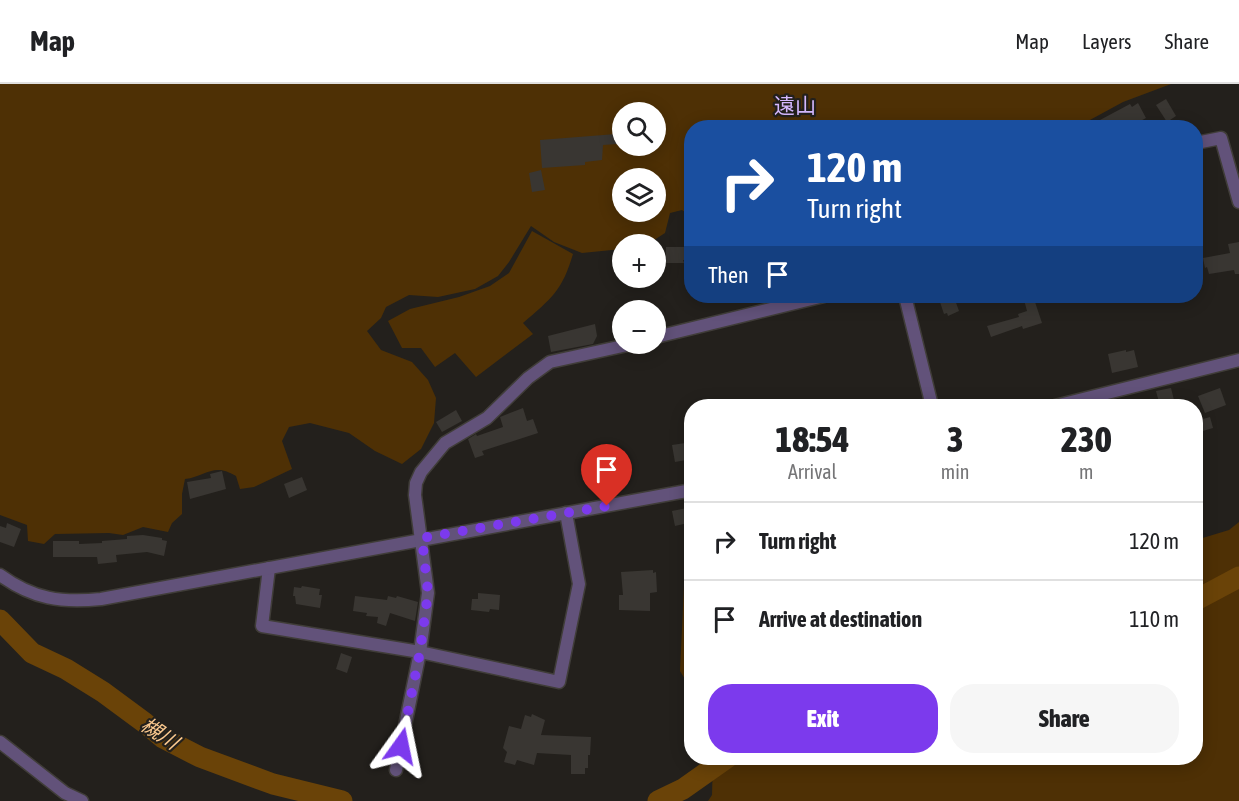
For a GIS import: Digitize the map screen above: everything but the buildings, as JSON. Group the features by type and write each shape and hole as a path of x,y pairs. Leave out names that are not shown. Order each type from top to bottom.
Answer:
{"street":[{"path":"1203,142 1221,138 1239,202"},
{"path":"666,336 796,303"},
{"path":"906,303 930,399"},
{"path":"396,770 420,652 428,593 415,495 416,483 421,472 445,443 487,418 528,378 550,362 612,348"},
{"path":"1083,399 1239,360"},
{"path":"0,574 34,594 55,600 75,602 101,599 684,491"},
{"path":"269,568 262,626 420,652 559,682 579,584 566,513"},
{"path":"0,742 65,793 82,801"}],"shaded area":[{"path":"0,84 1171,84 1123,102 1090,120 684,120 684,211 670,213 663,234 612,234 612,250 582,253 554,242 531,226 498,276 475,289 438,297 409,295 386,307 381,318 367,331 381,350 412,362 428,380 436,398 434,423 421,449 402,464 375,451 349,433 310,423 289,427 282,441 292,469 254,487 240,489 236,476 221,470 185,479 182,514 172,523 168,532 143,527 123,535 55,534 44,544 28,541 27,525 0,515"},
{"path":"532,231 573,254 565,277 555,293 523,323 533,334 476,377 455,353 435,367 421,348 402,348 388,321 410,309 459,297 490,286 509,273"},
{"path":"1239,522 1239,801 708,801 712,795 713,765 1203,765 1203,538 1229,530"},
{"path":"684,586 684,678 680,671"}],"waterway":[{"name":"槻川","path":"1203,596 1239,577"},
{"name":"槻川","path":"0,620 32,653 66,669 103,692 163,738 200,757 273,784 342,801"},
{"name":"槻川","path":"658,801 683,789 717,765"}],"district":[{"name":"遠山","path":"795,105"}],"route":[{"path":"401,746 420,652 428,593 422,538 607,506"}]}
